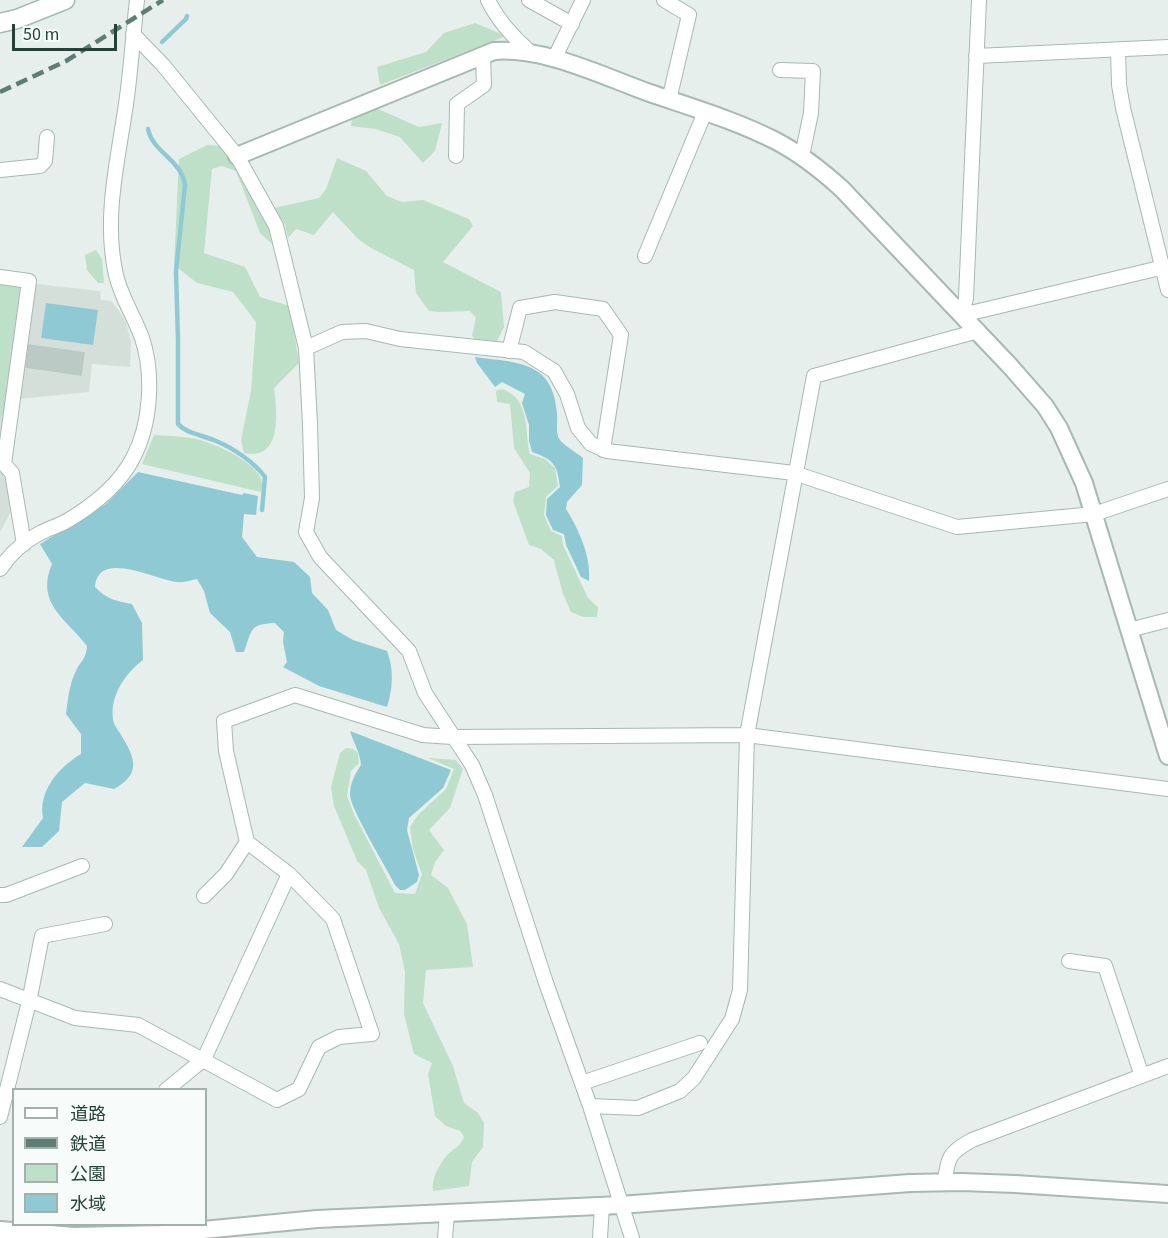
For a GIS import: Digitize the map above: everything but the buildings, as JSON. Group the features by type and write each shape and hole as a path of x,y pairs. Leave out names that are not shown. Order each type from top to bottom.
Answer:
{"main road":[{"path":"0,23 17,20 65,0"}],"street":[{"path":"0,569 9,556 24,544 39,533 63,523 86,508 122,475 139,444 146,417 148,387 146,353 116,274 111,229 116,156 126,104 137,0"},
{"path":"488,0 494,14 529,51"},
{"path":"529,0 572,24"},
{"path":"554,59 583,0"},
{"path":"664,0 689,15 669,100"},
{"path":"962,315 966,298 979,0"},
{"path":"133,34 163,65 237,156 276,226 306,348 312,498 306,532 321,557 409,651 425,693 472,765 485,795 632,1238"},
{"path":"976,56 1168,47"},
{"path":"237,156 494,51 513,49 529,51 554,59 705,112 774,140 802,156 842,189 962,315 1030,388 1059,428 1084,483 1168,756"},
{"path":"1118,50 1119,85 1123,108 1165,267 1168,290"},
{"path":"456,156 457,104 484,85 483,56"},
{"path":"780,70 813,70 811,113 802,156"},
{"path":"645,256 705,112"},
{"path":"0,170 40,166 45,161 47,137"},
{"path":"962,315 1165,267"},
{"path":"0,277 29,281 4,464 12,473 24,544"},
{"path":"509,351 520,308 555,302 603,309 621,335 603,450"},
{"path":"306,348 342,332 366,331 400,339 524,352 554,371 567,394 578,428 591,444 603,450 794,473 957,527 1094,514 1168,489"},
{"path":"590,1106 638,1108 680,1091 694,1078 732,1019 740,990 747,735 794,473 814,376 978,332"},
{"path":"1129,630 1168,620"},
{"path":"0,989 75,1018 138,1025 277,1100 299,1089 319,1047 339,1037 372,1034 333,919 289,874 247,842 226,751 224,721 295,695 423,735 452,737 747,735 1168,789"},
{"path":"204,896 226,874 247,842"},
{"path":"0,895 6,895 82,866"},
{"path":"167,1088 204,1059 289,874"},
{"path":"0,1117 29,1002 42,936 105,924"},
{"path":"1069,961 1105,966 1143,1076"},
{"path":"582,1083 700,1043"},
{"path":"945,1183 947,1163 955,1149 972,1140 1168,1066"},
{"path":"0,1230 162,1234 317,1219 620,1206 910,1183 1015,1184 1168,1194"},
{"path":"600,1238 602,1206"},
{"path":"445,1238 447,1214"}],"shaded area":[{"path":"0,280 100,291 101,300 111,301 119,311 126,323 131,342 130,367 92,364 89,392 8,400 0,462"},
{"path":"0,470 9,479 15,504 0,532"}],"green space":[{"path":"475,23 506,36 380,85 377,67 426,52 444,33"},
{"path":"378,109 419,127 442,123 435,151 423,163 400,137 375,129 351,126 352,119 363,111"},
{"path":"207,145 221,146 238,167 267,222 272,244 260,233 236,171 222,166 212,169 204,253 245,267 260,297 290,306 299,363 274,388 275,433 266,450 257,453 244,453 241,440 251,391 256,322 233,292 197,283 174,265 179,159"},
{"path":"337,158 366,171 387,196 402,202 423,200 469,219 473,226 443,262 501,292 504,327 496,343 479,342 472,336 476,318 470,311 429,311 416,293 414,270 358,239 333,212 314,235 296,229 288,238 285,225 274,208 319,198 326,189"},
{"path":"96,250 102,259 104,283 98,283 87,270 85,255"},
{"path":"0,285 20,288 3,415 0,417"},
{"path":"502,389 518,400 522,408 530,454 545,459 555,468 558,486 546,497 544,515 551,531 562,536 563,545 588,598 598,607 597,617 583,617 571,612 563,594 554,560 541,549 529,545 513,501 515,492 529,487 530,473 514,448 510,404 497,402 496,391"},
{"path":"154,435 195,439 230,452 259,474 262,483 261,492 142,464"},
{"path":"346,748 358,753 359,763 351,771 347,796 395,893 415,894 422,874 413,850 410,827 418,815 446,789 454,769 428,758 456,760 463,769 450,808 429,830 444,850 435,862 431,875 448,888 467,924 473,967 426,970 423,1003 453,1066 464,1103 478,1113 484,1123 483,1147 472,1162 469,1186 433,1191 434,1177 439,1168 447,1155 459,1145 464,1137 460,1131 446,1126 435,1116 428,1074 432,1063 414,1054 404,1014 405,972 399,944 379,908 366,870 357,861 334,806 331,787 340,753"}],"water":[{"path":"46,303 98,310 93,345 41,338"},
{"path":"475,357 530,367 548,383 554,396 558,437 583,458 582,485 567,502 566,509 583,544 588,562 589,581 581,577 566,545 564,534 553,530 546,515 547,499 560,487 559,479 556,468 550,461 532,452 529,425 522,403 525,394 502,382 495,387"},
{"path":"138,472 242,495 244,493 258,496 256,515 244,514 242,537 257,557 294,562 310,577 312,593 328,610 336,630 353,640 387,651 392,679 387,707 319,686 283,667 287,662 283,642 284,632 275,623 256,627 250,633 244,652 236,652 230,632 210,613 204,591 197,579 178,582 130,570 117,568 106,570 99,576 95,587 112,599 132,604 142,623 143,660 120,686 116,693 113,710 114,723 130,751 132,772 129,778 114,789 85,783 62,802 59,831 42,847 22,847 43,818 44,798 52,781 65,766 81,754 81,734 66,714 72,681 87,646 50,600 47,590 52,564 40,544 106,504"},
{"path":"350,731 451,770 443,788 409,818 407,830 419,875 417,882 405,890 400,890 395,885 352,802 351,787 361,765"}],"waterway":[{"path":"162,42 187,16"},
{"path":"148,129 155,144 178,169 185,185 176,271 178,424 191,432 229,447 260,471 265,477 262,510"}],"railway":[{"path":"0,92 66,61 163,0"}]}
